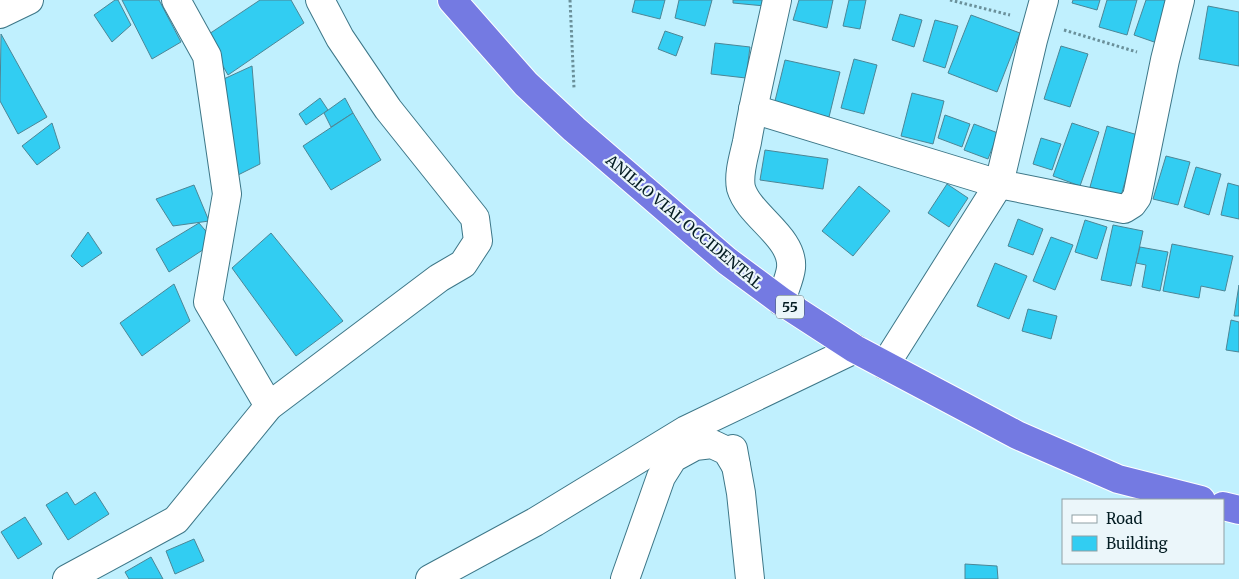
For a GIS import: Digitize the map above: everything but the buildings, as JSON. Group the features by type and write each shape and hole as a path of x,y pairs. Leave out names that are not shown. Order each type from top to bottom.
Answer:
{"highway":[{"name":"ANILLO VIAL OCCIDENTAL","path":"452,0 526,84 574,129 727,261 780,301 855,349 1016,435 1118,480 1197,499"},
{"path":"1224,506 1239,510"}],"street":[{"path":"0,14 28,0"},
{"path":"176,0 207,56 227,194 208,302 269,406"},
{"path":"67,579 176,520 269,406 440,278 463,264 478,241 476,218 388,109 340,38 320,0"},
{"path":"777,0 753,109 741,175 741,188 748,201 782,242 790,256 791,268 780,301"},
{"path":"885,364 999,184 1044,0"},
{"path":"753,109 999,184 1124,209 1132,204 1137,197 1164,60 1180,0"},
{"path":"430,579 534,522 686,430 855,349"},
{"path":"725,411 736,466 750,579"},
{"path":"625,579 661,477 673,458 695,446 712,444 727,451 736,466"}],"path":[{"path":"570,0 574,129"}]}
